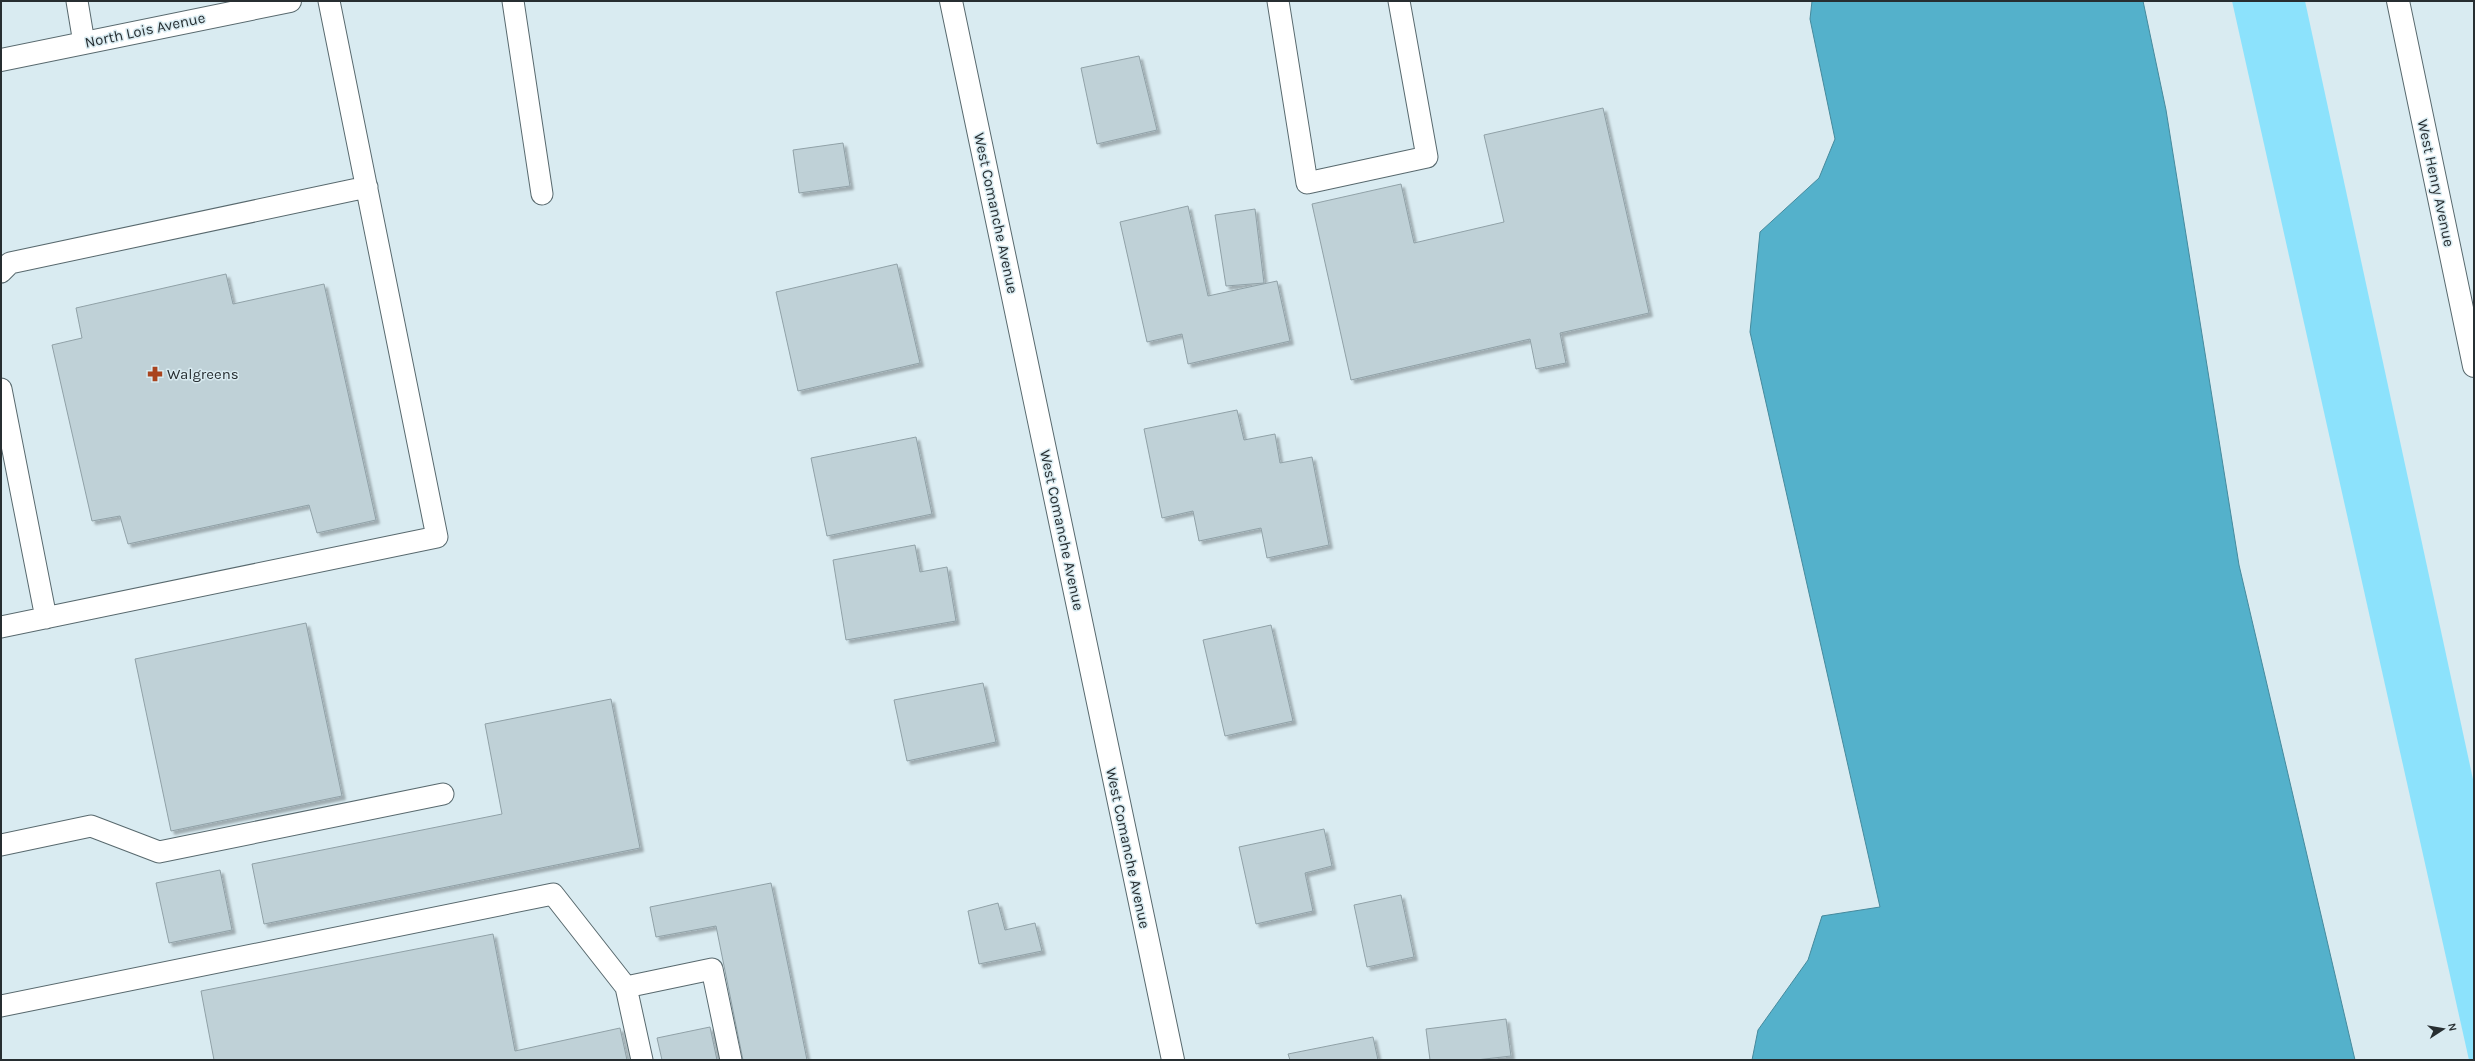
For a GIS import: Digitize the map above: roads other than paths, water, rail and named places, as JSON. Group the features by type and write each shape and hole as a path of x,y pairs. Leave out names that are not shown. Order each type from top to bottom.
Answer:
{"street":[{"name":"North Lois Avenue","path":"1,60 290,1"},
{"name":"West Comanche Avenue","path":"952,1 1173,1060"},
{"name":"West Henry Avenue","path":"2398,1 2474,366"}],"lane":[{"path":"77,1 84,43"},
{"path":"1,627 437,537 329,1"},
{"path":"513,1 542,194"},
{"path":"1278,1 1307,183 1427,157 1398,1"},
{"path":"1,272 10,263 367,187"},
{"path":"1,389 46,618"},
{"path":"1,845 91,826 159,852 443,794"},
{"path":"1,1006 554,894 626,987 642,1060"},
{"path":"626,987 712,969 732,1060"}],"place":[{"name":"Walgreens","path":"155,374"}]}
